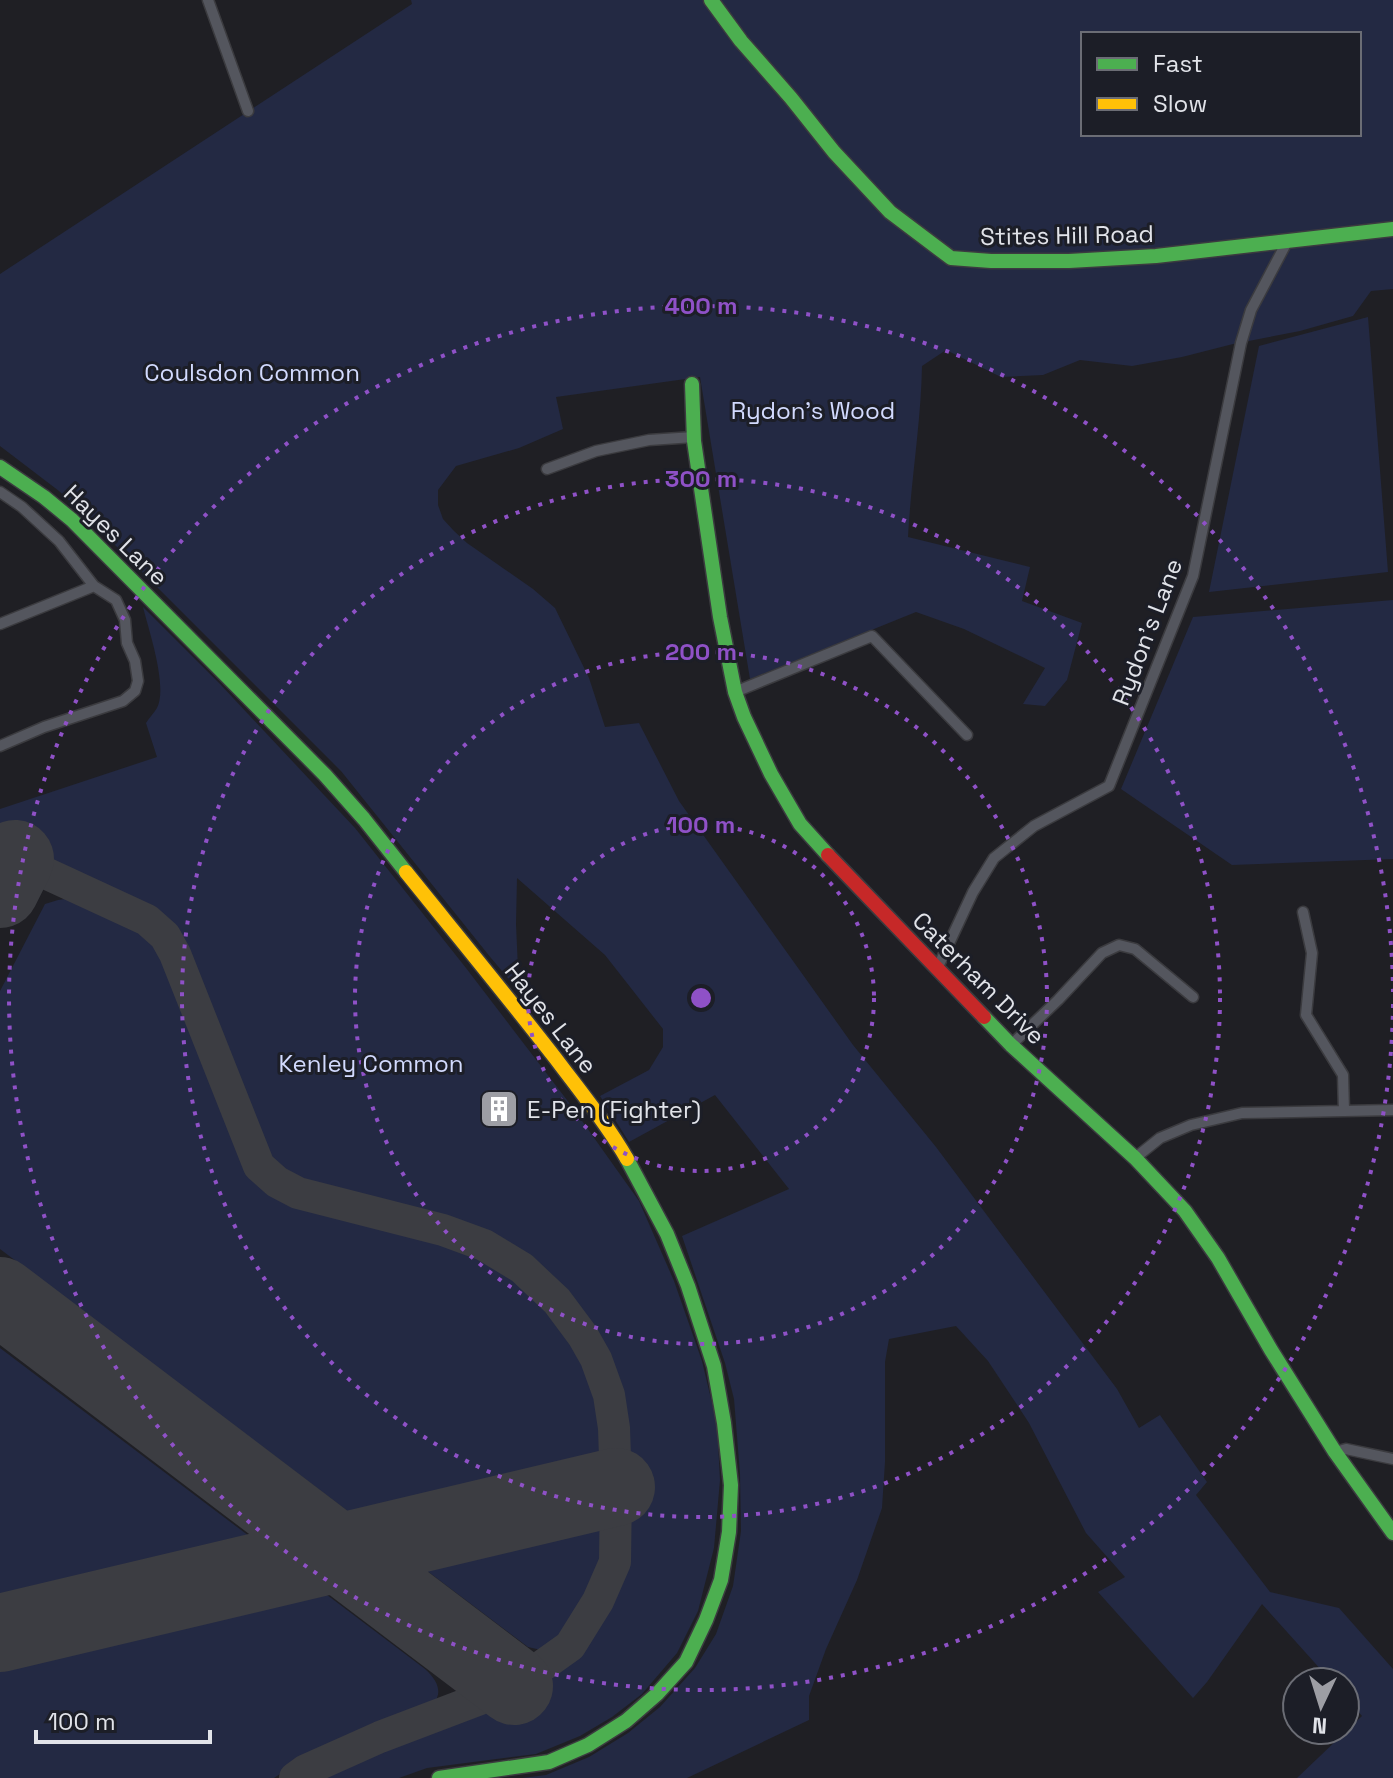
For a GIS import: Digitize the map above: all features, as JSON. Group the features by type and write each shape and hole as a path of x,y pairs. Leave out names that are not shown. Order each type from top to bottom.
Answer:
{"street":[{"path":"208,0 248,111"},
{"name":"Stites Hill Road","path":"711,0 741,41 843,162 890,212 951,258 1069,261 1156,256 1393,229"},
{"name":"Rydon's Lane","path":"937,969 973,892 994,858 1034,826 1109,786 1193,576 1241,343 1251,310 1288,240"},
{"name":"Caterham Drive","path":"692,384 694,437 720,617 735,692 771,774 800,824 1011,1045 1135,1158 1185,1211 1218,1258 1335,1452 1393,1533"},
{"path":"547,469 596,451 649,440 694,437"},
{"name":"Hayes Lane","path":"0,467 52,503 90,538 325,775 364,819 528,1023 620,1147 667,1234 688,1286 714,1366 731,1485 729,1532 721,1580 686,1662 657,1694 626,1721 588,1745 549,1762 439,1778"},
{"path":"0,492 22,507 59,541 94,586 116,600 125,620 127,643 135,661 138,681 135,691 123,701 44,727 0,746"},
{"path":"0,624 94,586"},
{"path":"735,692 872,636 967,735"},
{"path":"1303,912 1312,953 1306,1015 1343,1075 1344,1111"},
{"path":"1011,1045 1102,953 1119,945 1135,949 1193,997"},
{"path":"1135,1158 1160,1138 1191,1125 1242,1113 1393,1110"},
{"path":"1335,1452 1346,1449 1393,1459"}],"green space":[{"name":"Coulsdon Common","path":"411,0 1393,0 1393,289 1371,291 1353,316 1300,331 1132,366 1080,360 1043,375 1001,377 946,350 922,366 908,537 1030,567 1022,601 1082,623 1067,680 1045,706 1023,704 1045,668 964,629 916,612 750,679 700,377 556,397 563,429 519,448 456,466 438,490 438,505 443,519 467,543 555,608 589,678 605,727 639,723 679,801 853,1045 936,1147 1117,1389 1139,1428 1160,1415 1207,1482 1196,1495 1270,1592 1339,1608 1393,1669 1393,1778 1297,1778 1331,1746 1361,1746 1361,1666 1318,1666 1262,1604 1193,1698 1098,1592 1125,1577 1086,1533 1029,1423 988,1361 956,1326 889,1339 885,1362 882,1508 857,1580 809,1696 809,1720 687,1778 522,1778 546,1775 589,1757 628,1733 660,1707 695,1668 716,1634 733,1586 741,1531 734,1399 682,1236 789,1189 715,1095 629,1142 600,1096 649,1070 663,1047 663,1029 605,955 517,878 519,991 341,771 97,527 59,491 0,446 0,274 412,4"},
{"path":"1368,317 1388,572 1209,592 1259,346"},
{"path":"1393,600 1393,859 1232,865 1121,789 1193,617"},
{"name":"Kenley Common","path":"143,607 355,828 570,1104 639,1201 674,1281 702,1361 717,1424 720,1480 714,1548 698,1611 677,1653 642,1694 580,1736 536,1754 427,1768 399,1778 308,1778 500,1704 540,1681 573,1652 603,1608 622,1562 621,1425 616,1394 603,1358 588,1331 562,1297 527,1263 486,1238 445,1221 303,1186 282,1174 263,1158 172,932 151,914 0,843 0,809 157,757 146,723 157,708 160,687"},
{"path":"72,898 157,943 246,1170 274,1192 296,1204 469,1249 511,1272 542,1300 575,1340 595,1381 600,1412 605,1449 605,1558 582,1612 555,1646 541,1650 528,1647 0,1249 0,991 45,904"},
{"path":"0,1348 425,1669 438,1689 432,1706 418,1716 327,1748 274,1778 0,1778"}],"taxiway":[{"path":"0,852 147,920 165,936 175,954 259,1166 277,1182 298,1193 443,1230 484,1245 522,1268 557,1301 583,1336 596,1359 609,1395 614,1428 615,1562 598,1601 570,1646 514,1686 380,1737 306,1770 295,1778"}],"runway":[{"path":"0,889 15,859"},
{"path":"0,1296 514,1686"},
{"path":"0,1633 616,1487"}],"traffic: fast":[{"path":"711,0 741,41 834,152 890,212 951,258 1069,261 1156,256 1393,229"},
{"path":"692,384 694,441 720,617 735,692 771,774 800,824 828,855"},
{"path":"0,467 72,520 325,775 406,872"},
{"path":"984,1017 1135,1158 1185,1211 1218,1258 1335,1452 1393,1533"},
{"path":"439,1778 549,1762 588,1745 626,1721 657,1694 686,1662 721,1580 729,1532 731,1485 714,1366 667,1234 627,1159"}],"traffic: slow":[{"path":"406,872 556,1059 627,1159"}],"traffic: jam":[{"path":"828,855 984,1017"}],"place":[{"name":"E-Pen (Fighter)","path":"499,1109"}],"park label":[{"name":"Rydon's Wood","path":"813,410"}]}
